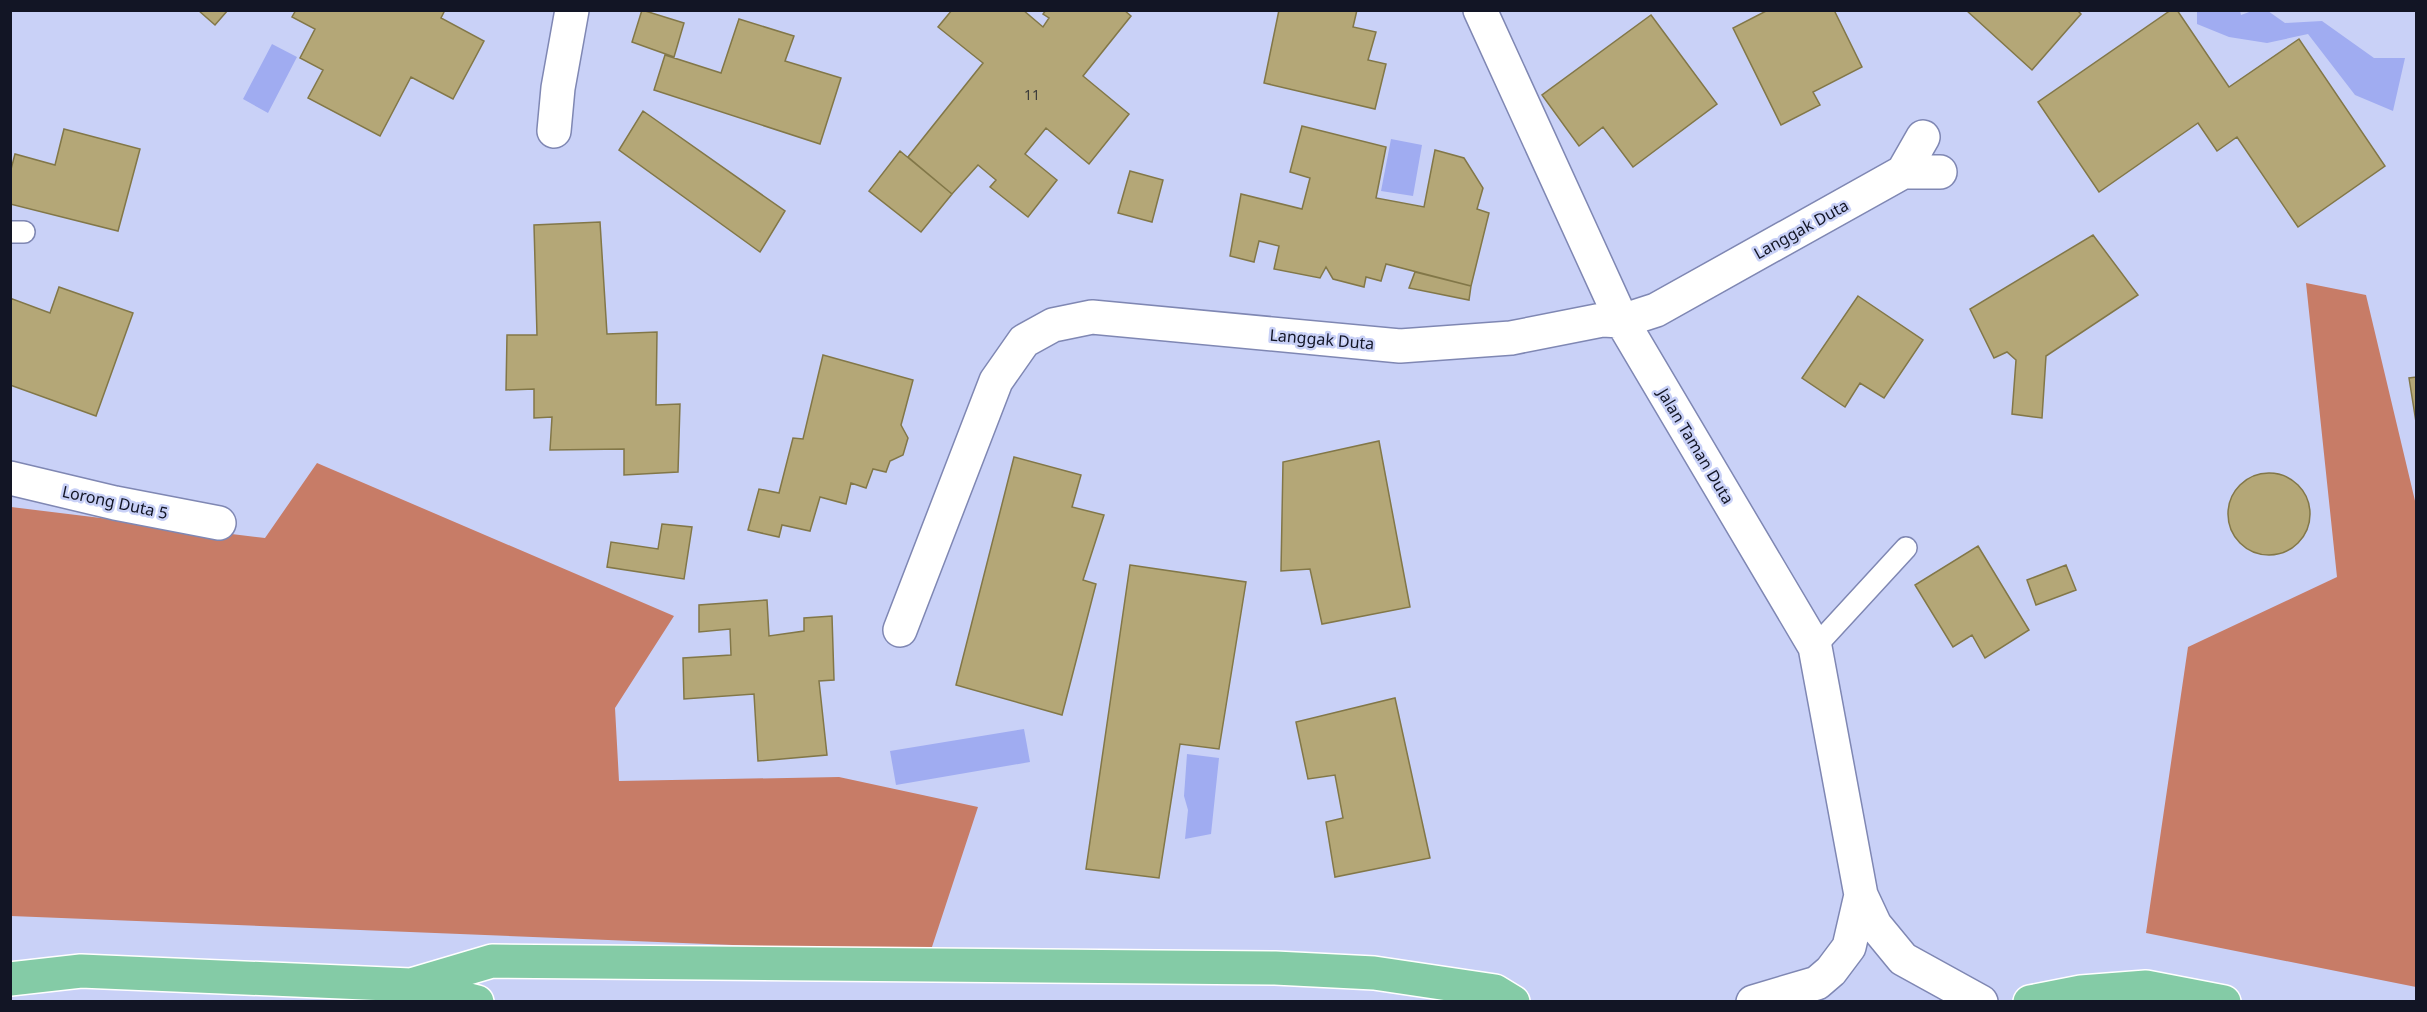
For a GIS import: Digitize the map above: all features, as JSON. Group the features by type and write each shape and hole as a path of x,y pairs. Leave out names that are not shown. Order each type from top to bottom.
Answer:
{"main road":[{"path":"10,956 81,971"},
{"path":"411,985 492,961 1275,968 1374,973 1495,991 1513,1002"},
{"path":"10,979 81,971 411,985 477,1002"},
{"path":"2030,1002 2081,992 2146,987 2224,1002"}],"street":[{"path":"554,132 558,88 572,10"},
{"name":"Jalan Taman Duta","path":"1480,10 1622,321 1815,647 1861,895 1875,926 1903,959 1981,1002"},
{"path":"1923,137 1903,172 1940,172"},
{"name":"Langgak Duta","path":"900,630 996,381 1024,341 1053,325 1092,317 1400,346 1511,338 1602,320 1622,321 1656,310 1903,172"},
{"name":"Lorong Duta 5","path":"10,478 115,503 219,523"},
{"name":"Jalan Taman Duta","path":"1753,1002 1817,983 1831,971 1849,947 1861,895"}],"lane":[{"path":"1815,647 1906,548"}],"shaded area":[{"path":"2306,283 2366,295 2416,505 2416,987 2146,933 2188,647 2337,577"},
{"path":"317,463 674,616 615,708 619,781 839,777 978,807 930,953 11,916 11,507 265,538"}],"water":[{"path":"2197,10 2240,11 2241,15 2252,11 2268,11 2285,23 2322,21 2374,58 2405,58 2393,111 2355,95 2308,34 2267,43 2229,37 2197,24"},
{"path":"272,44 297,57 268,113 243,99"},
{"path":"1391,139 1422,145 1413,196 1381,191"},
{"path":"1024,729 1030,762 896,785 890,751"},
{"path":"1187,754 1219,758 1211,834 1185,839 1188,810 1184,796"}],"building":[{"path":"198,10 228,10 215,25"},
{"path":"296,10 445,10 441,18 484,41 453,99 411,77 380,136 308,98 323,70 300,58 315,29 292,17"},
{"path":"642,10 684,23 674,57 632,42"},
{"path":"952,10 1023,10 1043,27 1049,18 1043,14 1046,10 1124,10 1131,16 1083,76 1129,114 1089,164 1046,128 1025,154 1057,180 1028,217 990,187 996,180 978,165 952,194 908,157 983,63 938,27"},
{"path":"1279,10 1357,10 1353,27 1376,32 1368,60 1386,64 1375,109 1264,83"},
{"path":"1768,10 1834,10 1862,67 1813,92 1820,105 1781,125 1733,28"},
{"path":"1966,10 2077,10 2081,14 2032,70"},
{"path":"2171,10 2177,10 2229,87 2299,39 2385,166 2298,227 2237,137 2217,151 2198,123 2099,192 2038,102"},
{"path":"1651,15 1717,104 1633,167 1603,127 1579,146 1542,95"},
{"path":"739,19 794,36 785,61 841,78 820,144 654,90 665,55 721,73"},
{"path":"643,111 785,211 760,252 619,150"},
{"path":"1302,126 1386,147 1376,198 1424,207 1435,150 1464,158 1483,188 1477,209 1489,213 1471,286 1386,264 1381,281 1366,277 1364,287 1333,279 1326,267 1320,278 1274,269 1279,246 1259,241 1254,262 1230,256 1241,194 1302,209 1310,178 1290,172"},
{"path":"64,129 140,149 118,231 10,204 10,173 15,154 55,165"},
{"path":"900,151 952,194 921,232 869,191"},
{"path":"1130,171 1163,180 1152,222 1118,213"},
{"path":"600,222 607,334 657,332 656,405 680,404 678,472 624,475 624,449 550,450 552,417 534,418 534,389 506,390 507,335 537,335 534,225"},
{"path":"2093,235 2138,295 2046,356 2042,418 2012,414 2016,360 2007,352 1994,358 1970,309"},
{"path":"1415,272 1471,286 1469,300 1409,288"},
{"path":"59,287 133,313 96,416 10,385 10,298 50,313"},
{"path":"1858,296 1923,340 1884,398 1860,383 1845,407 1802,378"},
{"path":"823,355 913,380 901,425 908,438 903,455 890,461 886,472 873,469 866,488 851,483 846,504 820,497 810,531 782,525 779,537 748,530 759,489 779,493 793,438 803,439"},
{"path":"2416,377 2416,422 2409,378"},
{"path":"1379,441 1410,607 1322,624 1310,569 1281,571 1283,462"},
{"path":"1014,457 1081,475 1072,507 1104,515 1083,580 1096,584 1062,715 956,685"},
{"path":"2269,473 2285,476 2298,485 2307,498 2310,514 2307,530 2298,543 2285,552 2269,555 2253,552 2240,543 2231,530 2228,514 2231,498 2240,485 2253,476"},
{"path":"662,524 692,527 684,579 607,567 611,542 658,549"},
{"path":"1978,546 2029,630 1985,658 1972,635 1953,647 1915,585"},
{"path":"1130,565 1246,582 1219,749 1180,744 1159,878 1086,869"},
{"path":"2066,565 2076,590 2036,605 2027,580"},
{"path":"767,600 769,636 804,631 804,618 832,616 834,680 819,681 827,755 758,761 754,694 684,699 683,658 731,655 730,629 699,632 699,605"},
{"path":"1395,698 1430,858 1335,877 1326,822 1343,818 1335,775 1308,779 1296,722"}]}
